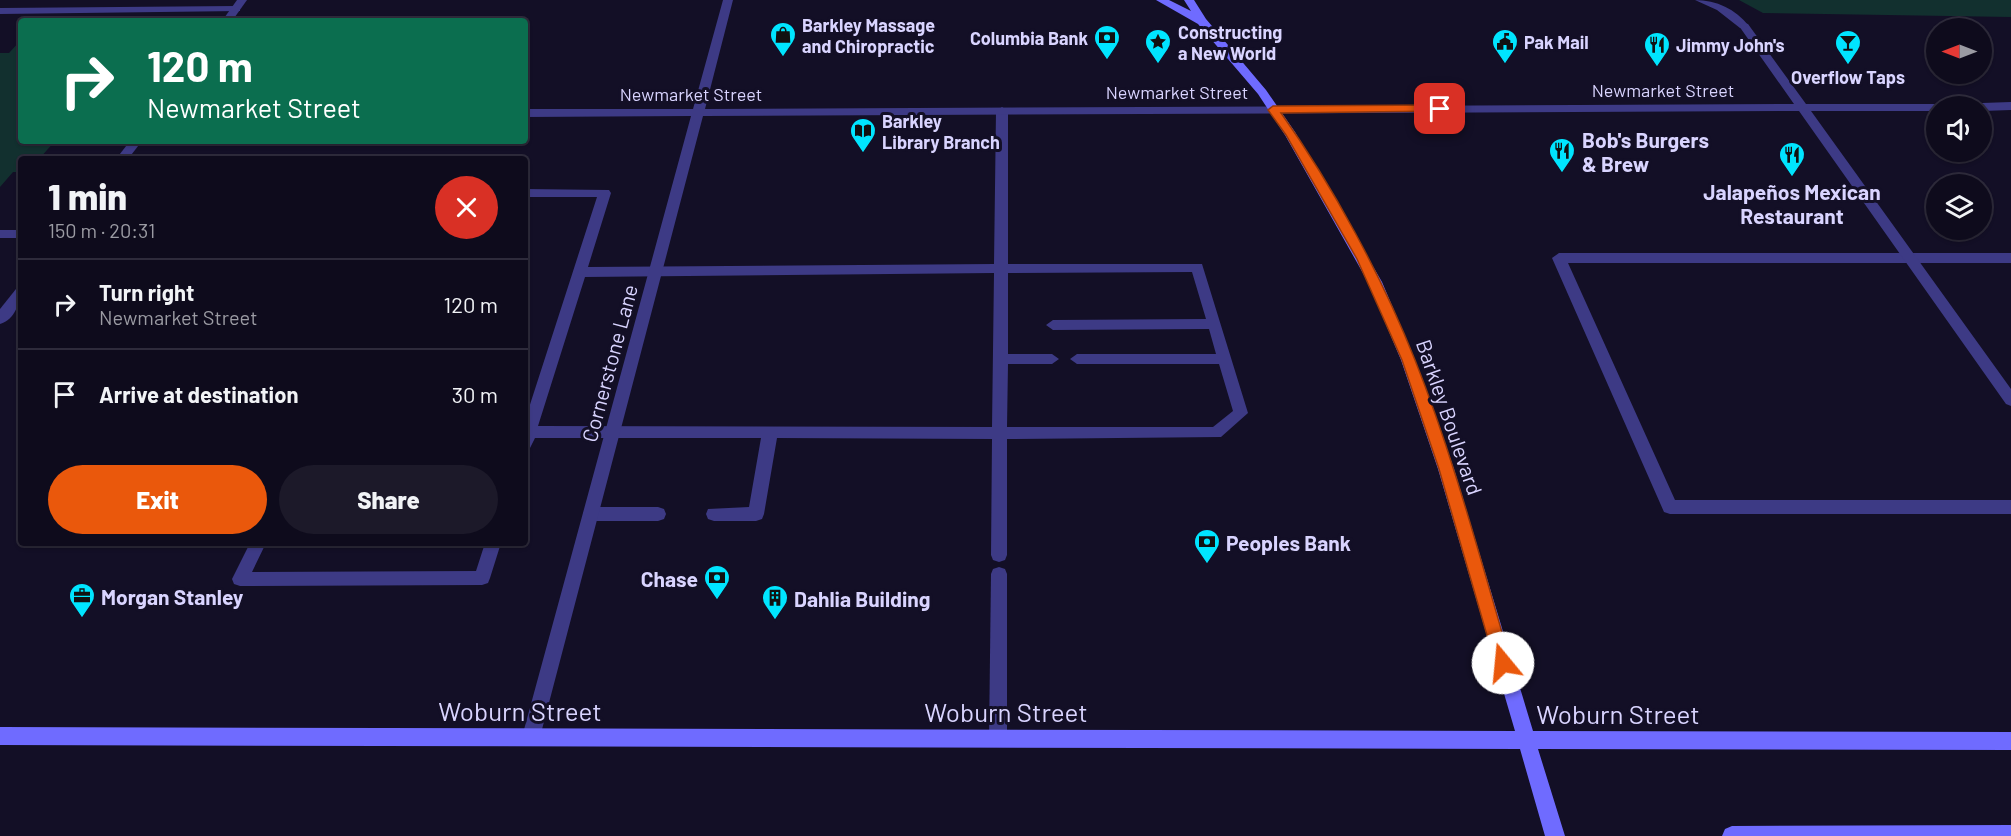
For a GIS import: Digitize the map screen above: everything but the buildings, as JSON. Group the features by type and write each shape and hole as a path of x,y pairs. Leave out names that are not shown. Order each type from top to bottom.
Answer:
{"main road":[{"name":"Barkley Boulevard","path":"1161,0 1202,21"},
{"name":"Barkley Boulevard","path":"1189,0 1202,21 1236,60 1291,135 1364,259 1408,360 1446,469 1555,836"},
{"name":"Woburn Street","path":"0,736 2011,741"},
{"path":"1732,836 2011,835"}],"street":[{"name":"Cornerstone Lane","path":"531,737 728,0"},
{"path":"1700,0 1721,9 1744,26 2011,400"},
{"path":"0,11 239,4"},
{"path":"228,18 239,4"},
{"path":"1992,106 2011,106"},
{"name":"Newmarket Street","path":"528,113 1926,107"},
{"path":"999,555 1002,111"},
{"path":"124,156 134,144"},
{"path":"528,193 605,193 528,435"},
{"path":"0,234 18,234"},
{"path":"2011,258 1559,258 1670,507 2011,507"},
{"path":"528,438 613,432 1216,433 1241,413 1197,267 580,272"},
{"path":"0,319 18,296"},
{"path":"1053,325 1214,324"},
{"path":"1000,359 1052,359"},
{"path":"1077,359 1225,359"},
{"path":"714,514 756,514 770,432"},
{"path":"591,514 658,514"},
{"path":"256,546 240,579 482,578 492,546"},
{"path":"998,738 999,574"}],"green space":[{"path":"1739,0 2011,0 2011,17 1763,13"},
{"path":"18,43 18,144 52,144 42,156 18,156 18,172 13,172 0,187 0,53 9,53"}],"place":[{"name":"Barkley Massage and Chiropractic","path":"783,58"},
{"name":"Columbia Bank","path":"1107,61"},
{"name":"Constructing a New World","path":"1158,65"},
{"name":"Pak Mail","path":"1505,65"},
{"name":"Overflow Taps","path":"1848,66"},
{"name":"Jimmy John's","path":"1657,68"},
{"name":"Barkley Library Branch","path":"863,154"},
{"name":"Bob's Burgers & Brew","path":"1562,174"},
{"name":"Jalapeños Mexican Restaurant","path":"1792,178"},
{"name":"Peoples Bank","path":"1207,565"},
{"name":"Chase","path":"717,601"},
{"name":"Morgan Stanley","path":"82,619"},
{"name":"Dahlia Building","path":"775,621"}],"route":[{"path":"1440,109 1273,110 1291,135 1364,259 1408,360 1446,469 1503,663"}]}
